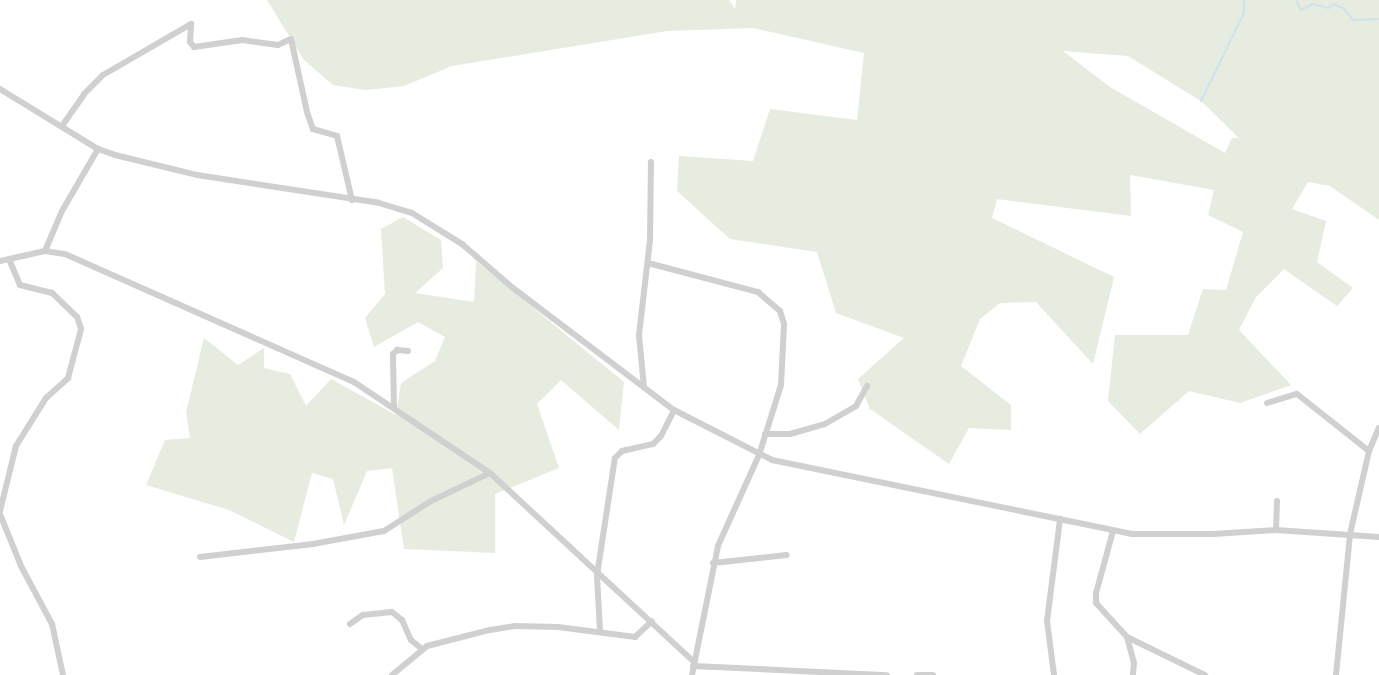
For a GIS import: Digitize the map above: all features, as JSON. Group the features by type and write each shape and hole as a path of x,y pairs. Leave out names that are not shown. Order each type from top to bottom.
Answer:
{"street":[{"path":"62,126 84,94 103,75 191,24 190,42 194,48 242,40 278,45 291,39 306,112 313,129 338,136 352,200"},
{"path":"0,89 98,149 197,175 399,207 431,224 462,244 512,288 674,410 759,455 848,478 1113,531 1172,535 1276,530 1379,537"},
{"path":"45,251 62,211 98,149"},
{"path":"644,387 639,335 648,263 651,162"},
{"path":"0,261 45,251 65,254 318,365 394,407 490,473 597,575 652,621 693,664 887,675"},
{"path":"9,259 20,285 52,293 77,317 81,329 68,378 46,398 16,446 0,513 23,572 52,624 63,675"},
{"path":"648,263 758,292 780,311 786,337 781,385 759,455 712,562 692,675"},
{"path":"394,407 393,354 397,350 408,351"},
{"path":"765,434 790,434 825,424 856,406 867,386"},
{"path":"1267,403 1297,394 1369,450"},
{"path":"600,631 597,575 615,458 622,451 653,444 661,436 674,410"},
{"path":"1336,675 1350,534 1369,450 1379,428"},
{"path":"200,557 313,544 384,531 431,502 490,473"},
{"path":"1276,530 1277,501"},
{"path":"1054,675 1047,621 1060,519"},
{"path":"1113,531 1095,601 1127,637 1205,675"},
{"path":"712,562 787,555"},
{"path":"350,624 363,615 392,612 402,620 411,640 422,649"},
{"path":"392,675 422,649 434,643 515,626 600,631 635,637 652,621"},
{"path":"1127,637 1134,663 1133,675"},
{"path":"917,675 932,675"}],"shaded area":[{"path":"267,0 729,0 735,9 736,0 1379,0 1379,220 1330,186 1308,182 1292,209 1326,221 1317,262 1353,288 1337,306 1284,269 1256,297 1239,330 1291,385 1240,403 1189,391 1140,434 1108,401 1115,335 1188,335 1203,289 1226,290 1243,232 1208,215 1214,190 1130,175 1131,216 997,199 992,218 1114,277 1093,364 1036,302 1000,303 980,319 961,366 1011,405 1011,430 969,428 949,464 870,409 858,379 904,338 836,313 817,252 730,239 677,191 679,156 753,161 770,109 857,120 864,53 753,28 667,31 452,66 404,86 365,90 333,85 304,60","holes":["1063,51 1128,56 1201,101 1239,138 1232,138 1225,153 1110,87"]},
{"path":"403,217 441,240 443,268 415,293 474,302 476,261 624,382 619,430 561,380 537,404 559,468 495,494 495,553 404,549 392,468 367,471 344,525 333,479 312,473 294,542 229,510 146,485 165,440 190,438 186,412 204,338 238,365 264,348 264,368 290,374 306,406 331,379 396,415 401,383 435,361 445,337 418,322 374,347 365,318 385,294 381,229"}],"waterway":[{"path":"1201,101 1244,13 1244,0"},
{"path":"1296,0 1301,10 1313,4 1328,8 1334,4 1343,8 1353,20 1379,19"}]}
